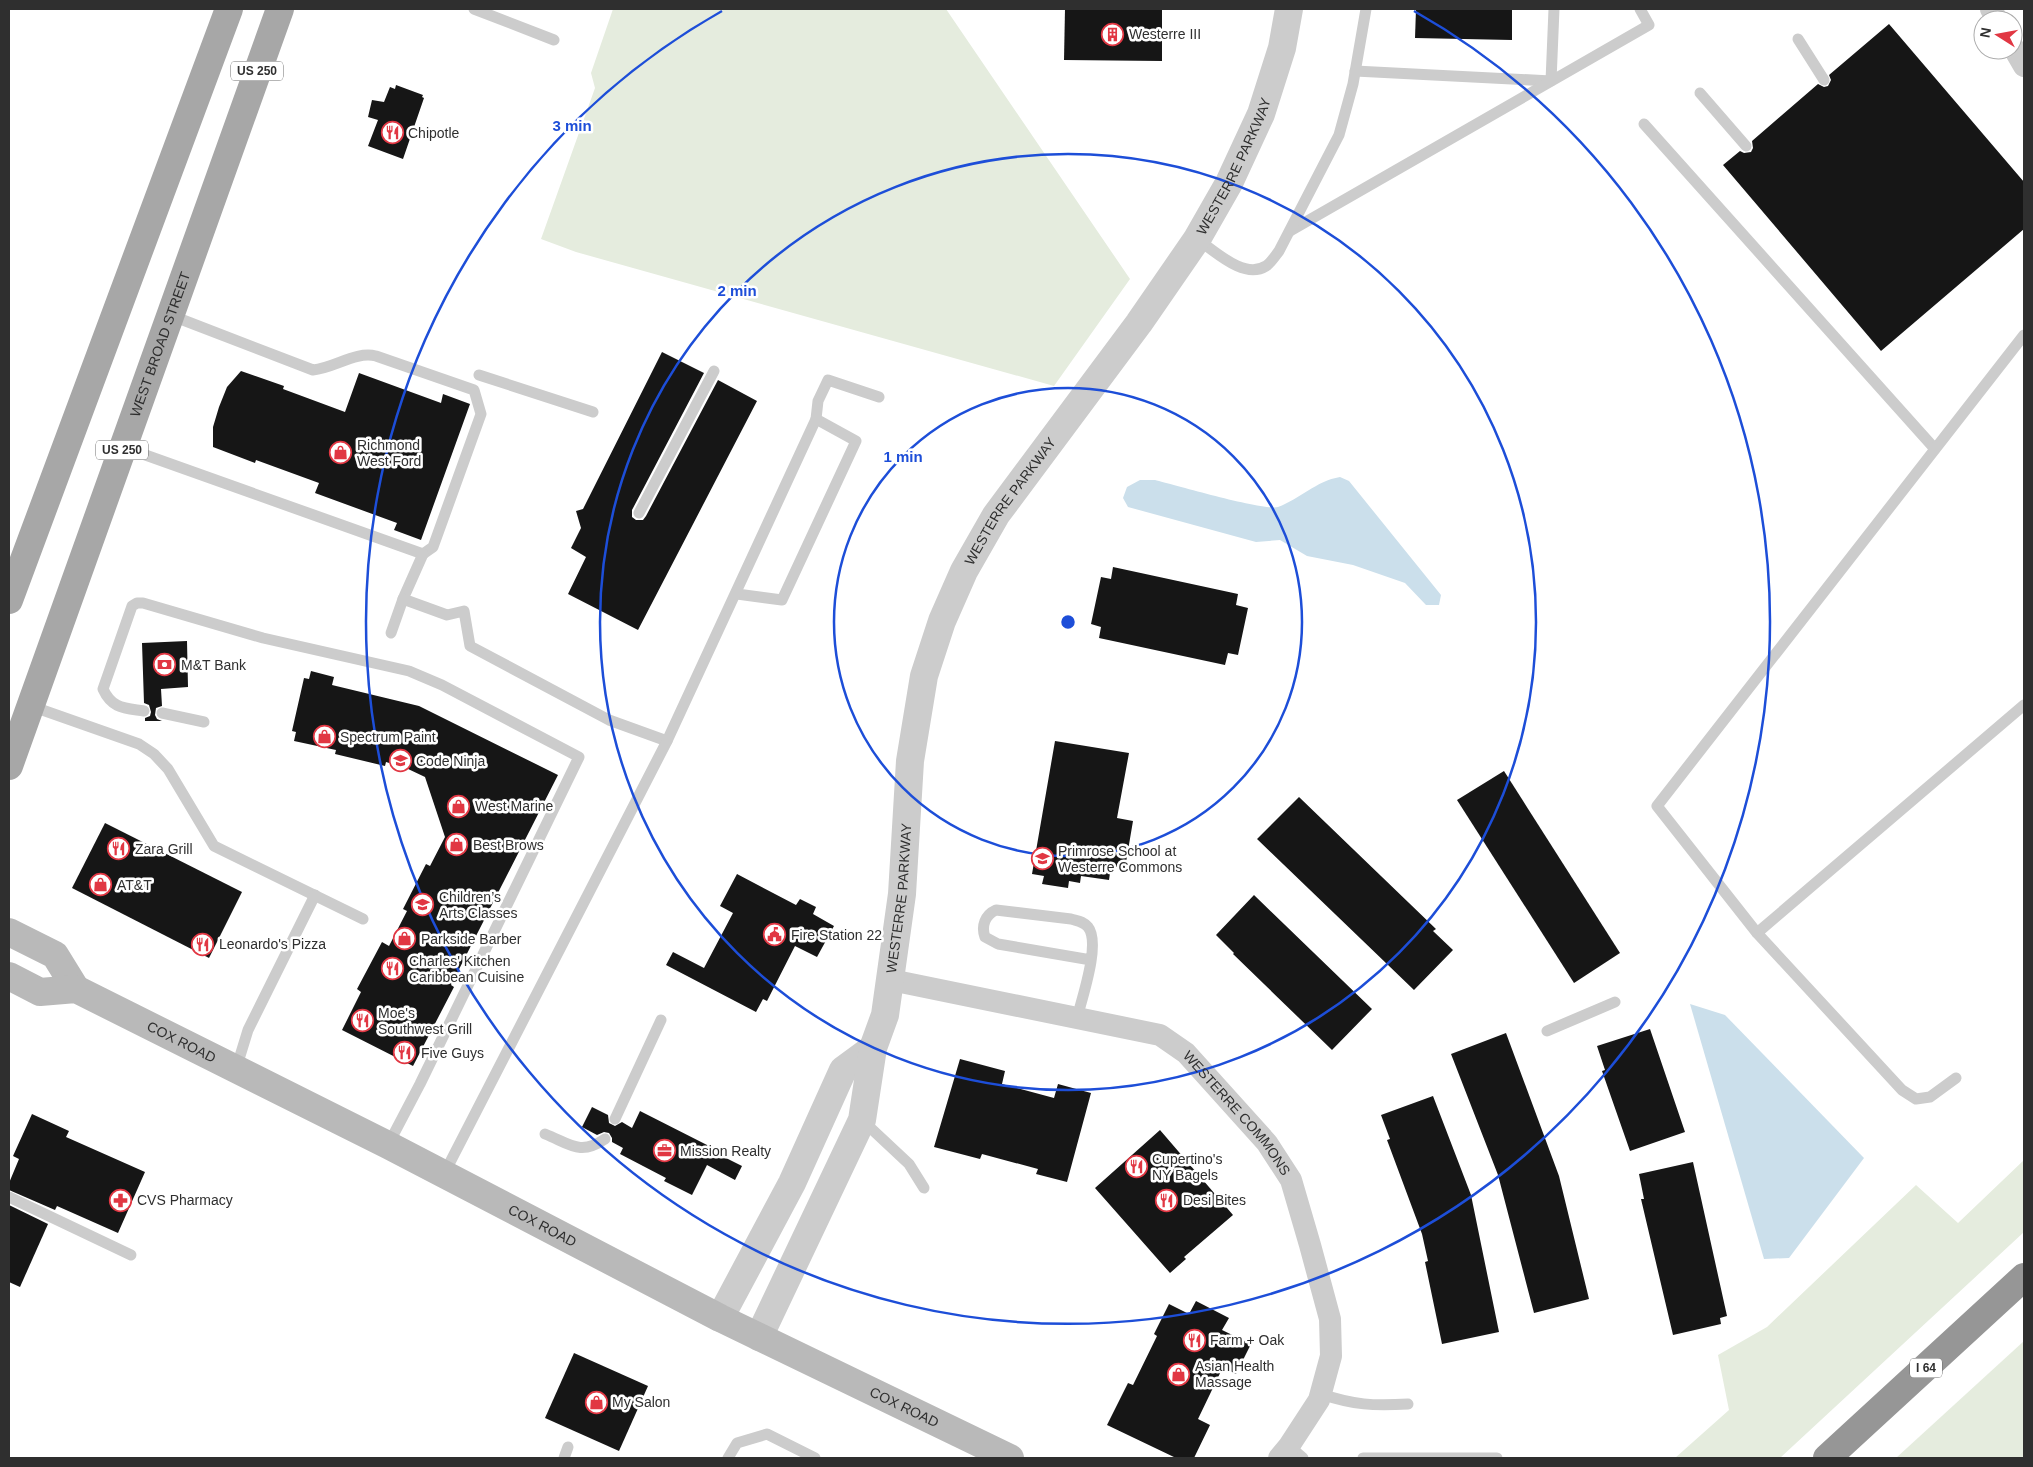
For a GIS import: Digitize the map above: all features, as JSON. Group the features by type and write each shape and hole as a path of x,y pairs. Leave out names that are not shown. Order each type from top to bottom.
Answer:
{"highway":[{"name":"I 64","path":"1828,1458 2024,1277"}],"main road":[{"name":"US 250","path":"9,600 229,9"},
{"name":"WEST BROAD STREET","path":"9,766 280,9"},
{"path":"9,932 55,954 76,989 40,992 9,976"},
{"name":"COX ROAD","path":"76,989 388,1145 720,1318 1010,1458"}],"street":[{"name":"WESTERRE PARKWAY","path":"759,1337 862,1120 873,1048 885,1016 891,980 902,894 910,761 924,676 942,621 964,571 996,515 1139,323 1197,239 1229,183 1261,114 1282,48 1289,9"},
{"name":"WESTERRE COMMONS","path":"891,980 1144,1030 1164,1038 1186,1053 1268,1143 1291,1180 1330,1318 1331,1356 1319,1400 1290,1454"},
{"path":"720,1318 792,1183 843,1070 873,1048"}],"lane":[{"path":"474,9 554,40"},
{"path":"1197,239 1236,266 1254,270 1267,266 1279,251 1339,135 1355,71 1366,9"},
{"path":"1551,81 1554,9"},
{"path":"1290,231 1650,26 1640,9"},
{"path":"1798,39 1824,80"},
{"path":"1355,71 1551,81"},
{"path":"1700,93 1746,146"},
{"path":"1644,124 1935,449"},
{"path":"170,315 313,370 323,369 366,353 474,390 481,414 433,547 423,554 403,599 391,633"},
{"path":"1956,1078 1930,1097 1916,1099 1902,1090 1757,933 1657,806 2024,335"},
{"path":"639,513 714,371"},
{"path":"479,375 594,412"},
{"path":"444,1174 667,742 816,420 818,401 828,380 879,397"},
{"path":"736,594 782,600 856,441 816,420"},
{"path":"124,447 423,554"},
{"path":"403,599 448,615 464,610 470,646 609,720 667,742"},
{"path":"144,711 116,706 106,696 103,689 132,606 137,603 143,603 263,638 409,671 442,685 579,757 420,1084 388,1145"},
{"path":"1757,933 2024,705"},
{"path":"31,706 139,744 154,754 168,769 214,846 363,919"},
{"path":"162,713 204,722"},
{"path":"236,1069 248,1030 315,895"},
{"path":"1077,1018 1091,960 1092,935 1089,928 1082,922 996,910 988,916 984,924 985,938 998,944 1091,960"},
{"path":"1547,1031 1615,1002"},
{"path":"615,1119 661,1020"},
{"path":"862,1120 909,1164 924,1188"},
{"path":"545,1134 580,1149 593,1147 605,1139"},
{"path":"9,1197 131,1255"},
{"path":"1320,1394 1370,1406 1408,1404"},
{"path":"728,1458 737,1443 767,1434 815,1458"},
{"path":"1363,1458 1497,1458"}],"shaded area":[{"path":"613,9 946,9 1130,279 1054,386 576,252 541,239 595,88 591,73"},
{"path":"2024,1160 2024,1232 1780,1458 1675,1458 1729,1410 1718,1355 1767,1327 1916,1185 1958,1223"},
{"path":"2024,1341 2024,1458 1896,1458"}],"water":[{"path":"1340,477 1349,481 1441,595 1439,605 1426,605 1405,583 1353,565 1307,556 1280,540 1256,542 1128,507 1123,498 1127,487 1140,480 1155,480 1238,502 1278,507 1323,482"},
{"path":"1690,1004 1725,1015 1864,1158 1789,1258 1764,1259"}],"building":[{"name":"Westerre III","path":"1065,9 1162,9 1162,61 1064,60"},
{"path":"1416,9 1512,9 1512,40 1415,38"},
{"path":"1889,24 2024,182 2024,229 1881,351 1723,165 1740,151 1744,153 1751,152 1753,148 1752,141 1818,84 1824,87 1828,86 1831,80 1829,75"},
{"name":"Chipotle","path":"396,85 423,95 422,97 424,98 403,159 368,146 378,120 368,117 372,100 384,102 390,87 395,89"},
{"path":"662,352 704,373 632,510 632,517 636,520 643,520 646,516 718,380 757,401 638,630 568,594 586,557 571,548 581,528 576,511 583,509"},
{"name":"Richmond West Ford","path":"241,371 284,386 283,389 345,412 359,373 441,403 443,394 470,404 421,540 394,530 397,523 315,493 319,483 256,460 255,463 213,447 213,427 219,407 227,387"},
{"path":"1113,567 1238,594 1236,605 1248,608 1238,655 1228,653 1225,665 1099,638 1101,627 1091,624 1101,577 1111,579"},
{"name":"M&T Bank","path":"187,641 188,687 161,689 162,706 156,708 155,715 157,719 162,721 145,721 145,718 150,716 151,712 149,705 144,703 142,643"},
{"path":"311,671 334,677 332,685 419,706 558,775 451,985 454,987 413,1066 342,1030 361,992 357,989 382,942 389,946 407,911 403,909 426,864 430,866 445,837 425,777 406,768 386,762 385,766 335,754 336,750 294,741 296,732 292,731 304,678 309,679"},
{"path":"1055,741 1129,753 1117,818 1133,821 1125,868 1111,866 1109,880 1081,876 1080,883 1069,881 1068,888 1042,884 1044,876 1032,874"},
{"path":"1504,771 1620,953 1574,983 1457,800"},
{"path":"1299,797 1436,929 1433,931 1453,950 1414,990 1257,839"},
{"path":"105,823 242,892 209,958 72,888"},
{"name":"Fire Station 22","path":"737,874 796,905 800,899 816,907 813,914 834,926 817,957 795,946 767,1001 763,999 756,1012 666,965 673,952 704,968 733,913 720,906"},
{"path":"1254,895 1372,1009 1332,1050 1233,954 1216,935"},
{"path":"1650,1029 1685,1132 1630,1151 1602,1071 1605,1070 1597,1046"},
{"path":"1506,1033 1559,1176 1589,1299 1534,1313 1498,1175 1451,1054"},
{"path":"960,1059 1005,1071 1002,1084 1054,1098 1058,1084 1091,1093 1067,1182 1036,1174 1038,1169 982,1154 980,1159 934,1147"},
{"path":"1433,1096 1471,1195 1499,1332 1442,1344 1425,1262 1428,1261 1422,1234 1387,1140 1390,1139 1381,1115"},
{"name":"Mission Realty","path":"592,1107 608,1115 609,1123 615,1126 622,1122 632,1128 640,1111 709,1146 708,1149 742,1166 735,1180 707,1165 692,1195 664,1181 666,1178 620,1154 623,1148 612,1142 609,1133 604,1132 597,1135 582,1127"},
{"name":"CVS Pharmacy","path":"32,1114 69,1131 66,1137 145,1172 118,1233 57,1206 55,1210 9,1190 9,1183 19,1159 13,1156"},
{"path":"1160,1130 1233,1215 1184,1257 1186,1259 1170,1273 1095,1188"},
{"path":"1693,1162 1727,1316 1720,1318 1721,1324 1673,1335 1641,1199 1644,1199 1639,1174"},
{"path":"9,1205 48,1224 20,1287 9,1282"},
{"path":"1196,1301 1229,1318 1222,1330 1251,1344 1236,1374 1223,1367 1198,1419 1210,1425 1194,1458 1176,1458 1107,1425 1128,1383 1133,1385 1157,1336 1154,1334 1169,1304 1189,1314"},
{"name":"My Salon","path":"574,1353 648,1386 619,1451 545,1418"}],"place":[{"name":"Westerre III","path":"1113,34"},
{"name":"Chipotle","path":"392,133"},
{"name":"Richmond West Ford","path":"341,453"},
{"name":"M&T Bank","path":"165,665"},
{"name":"Spectrum Paint","path":"324,737"},
{"name":"Code Ninja","path":"400,761"},
{"name":"West Marine","path":"459,806"},
{"name":"Best Brows","path":"457,845"},
{"name":"Zara Grill","path":"119,849"},
{"name":"Primrose School at Westerre Commons","path":"1042,859"},
{"name":"AT&T","path":"101,885"},
{"name":"Children’s Arts Classes","path":"423,905"},
{"name":"Fire Station 22","path":"775,935"},
{"name":"Parkside Barber","path":"405,939"},
{"name":"Leonardo's Pizza","path":"203,944"},
{"name":"Charles' Kitchen Caribbean Cuisine","path":"393,969"},
{"name":"Moe's Southwest Grill","path":"362,1021"},
{"name":"Five Guys","path":"405,1053"},
{"name":"Mission Realty","path":"664,1151"},
{"name":"Cupertino's NY Bagels","path":"1136,1167"},
{"name":"CVS Pharmacy","path":"121,1200"},
{"name":"Desi Bites","path":"1167,1200"},
{"name":"Farm + Oak","path":"1194,1340"},
{"name":"Asian Health Massage","path":"1179,1374"},
{"name":"My Salon","path":"596,1402"}]}
